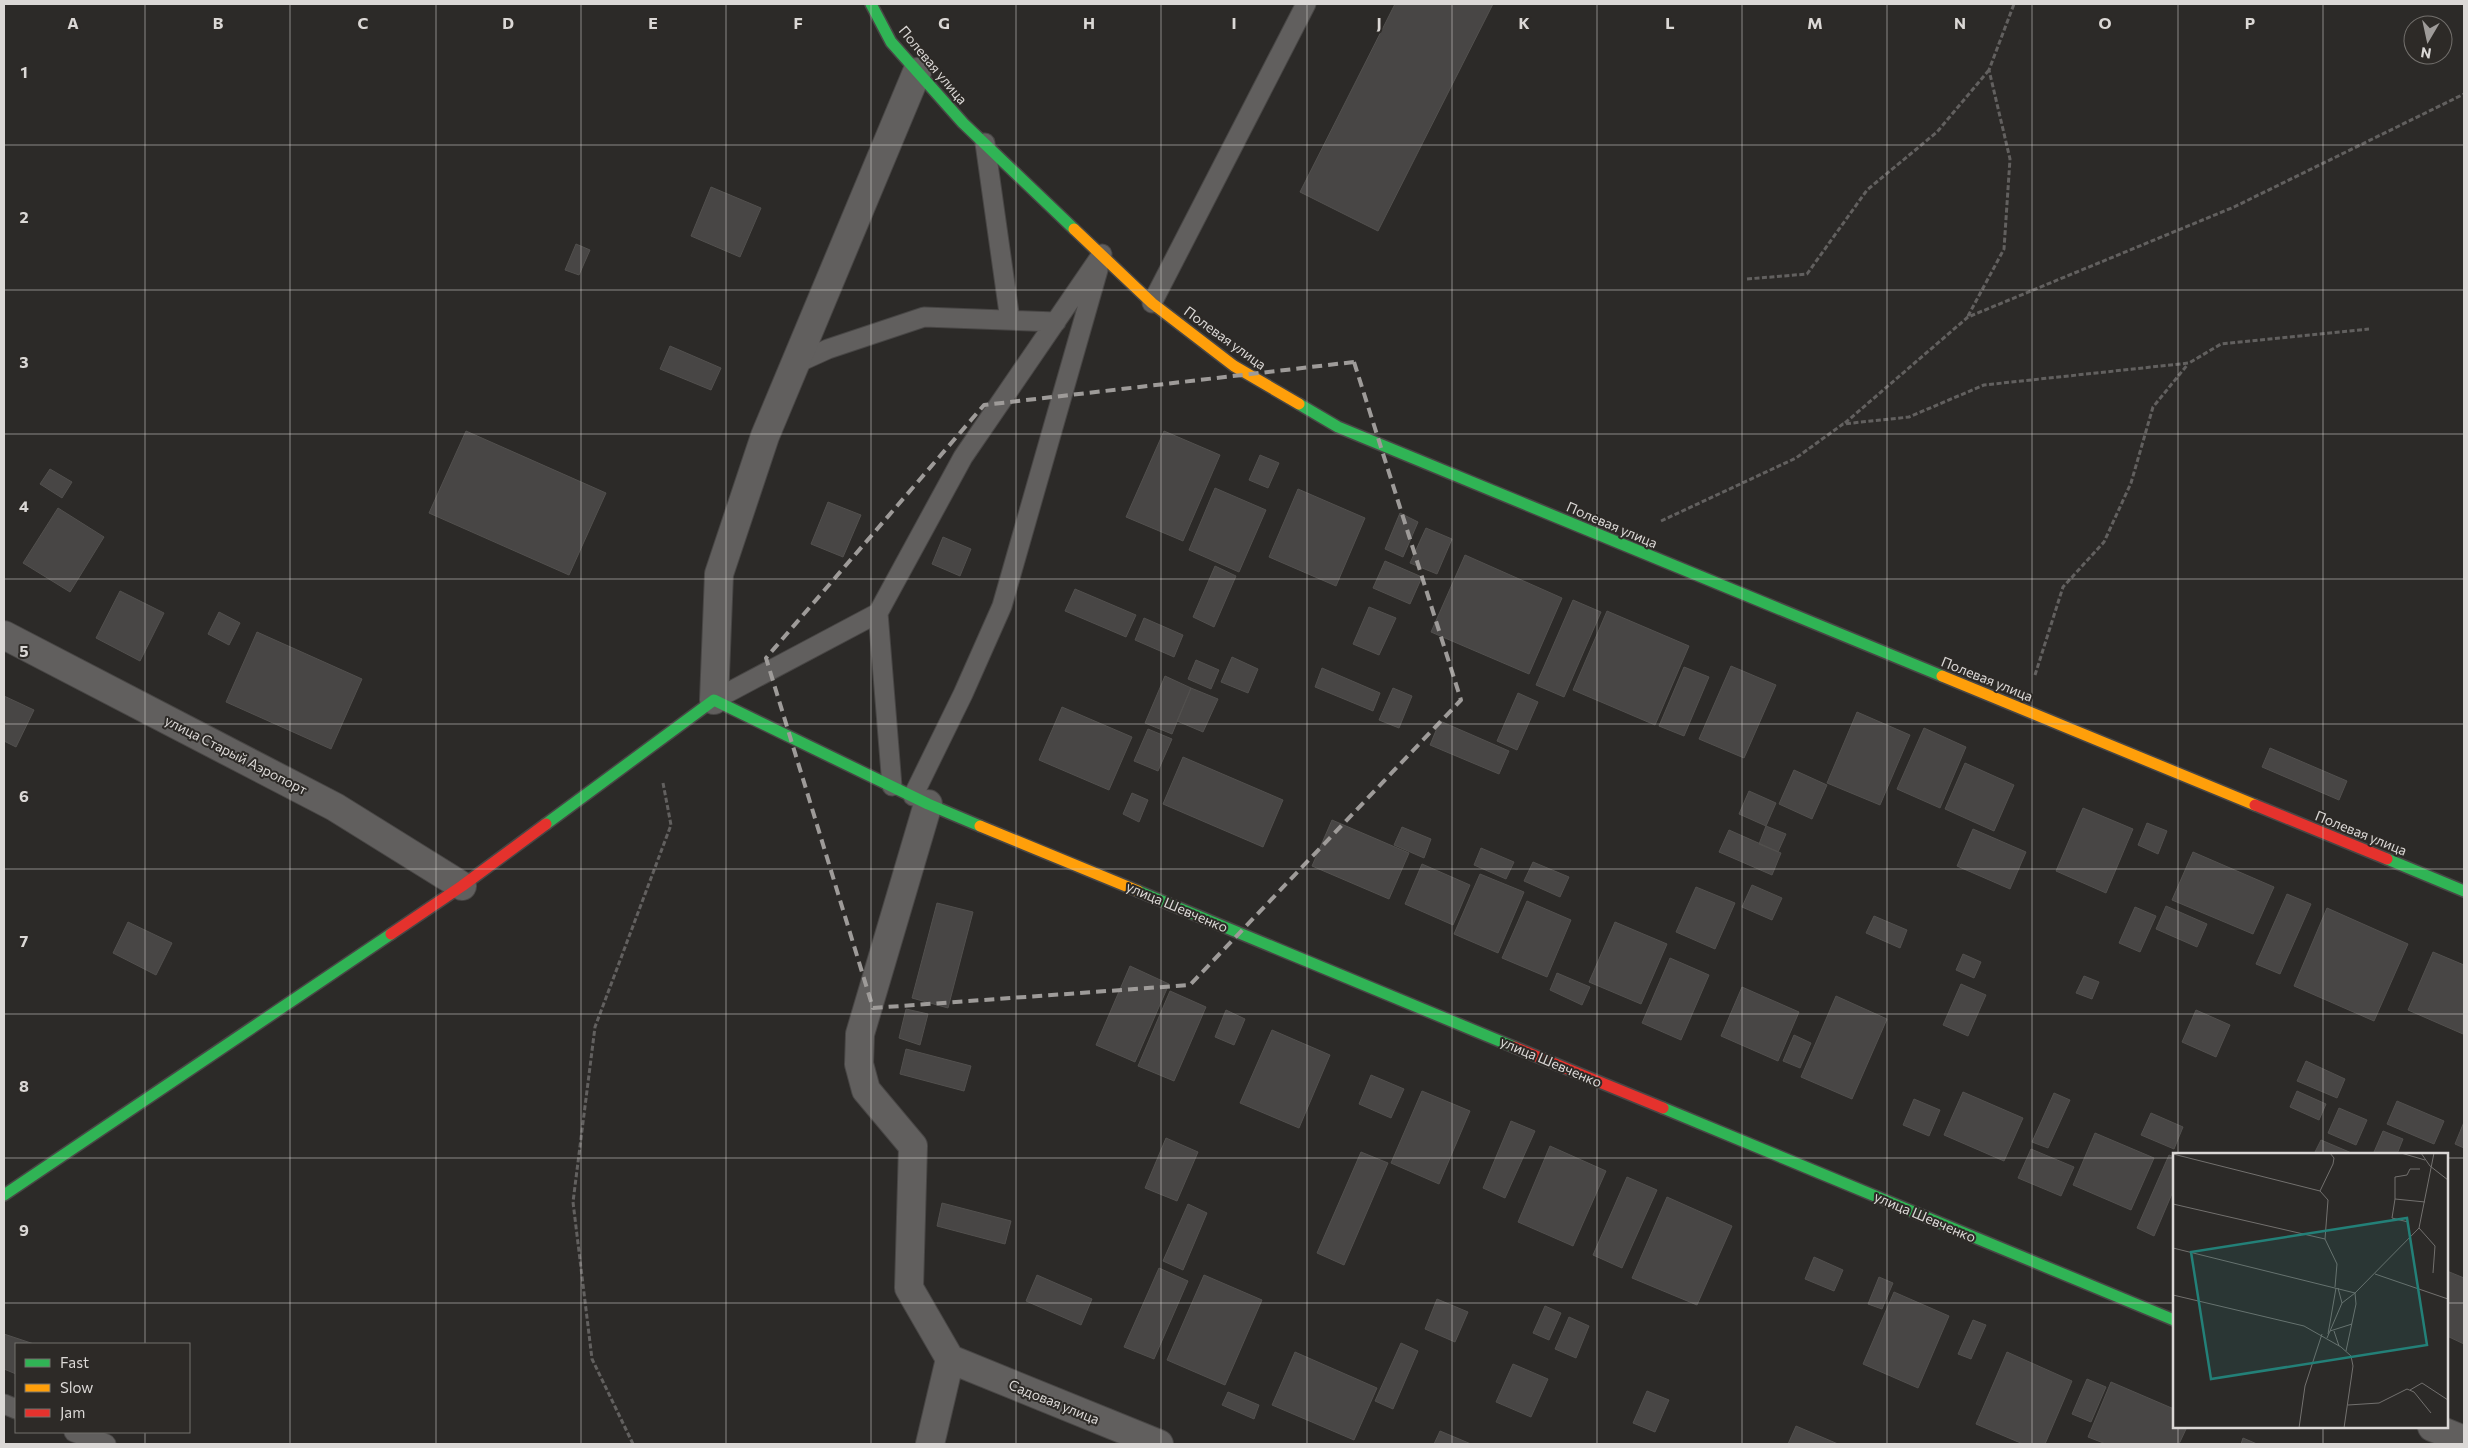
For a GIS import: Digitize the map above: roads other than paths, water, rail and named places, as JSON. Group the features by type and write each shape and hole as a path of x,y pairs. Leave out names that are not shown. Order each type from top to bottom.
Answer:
{"street":[{"name":"Полевая улица","path":"871,4 891,42 963,123 1152,302 1234,366 1338,427 2464,891"},
{"path":"4,1195 462,886 714,700 719,574 765,436 917,72"},
{"name":"улица Старый Аэропорт","path":"4,635 335,807 462,886"},
{"name":"улица Шевченко","path":"714,700 921,800 2173,1320"},
{"path":"921,800 860,1034 859,1064 866,1090 913,1146 909,1288 950,1359 930,1444"},
{"name":"Садовая улица","path":"950,1359 1159,1444"},
{"path":"2434,1428 2464,1440"}],"lane":[{"path":"1152,302 1306,4"},
{"path":"985,143 1010,320"},
{"path":"892,786 878,613 962,456 1102,254"},
{"path":"921,800 963,694 1002,606 1102,254"},
{"path":"795,364 828,349 924,317 1056,322"},
{"path":"714,700 878,613"},
{"path":"77,1433 106,1444"}]}
